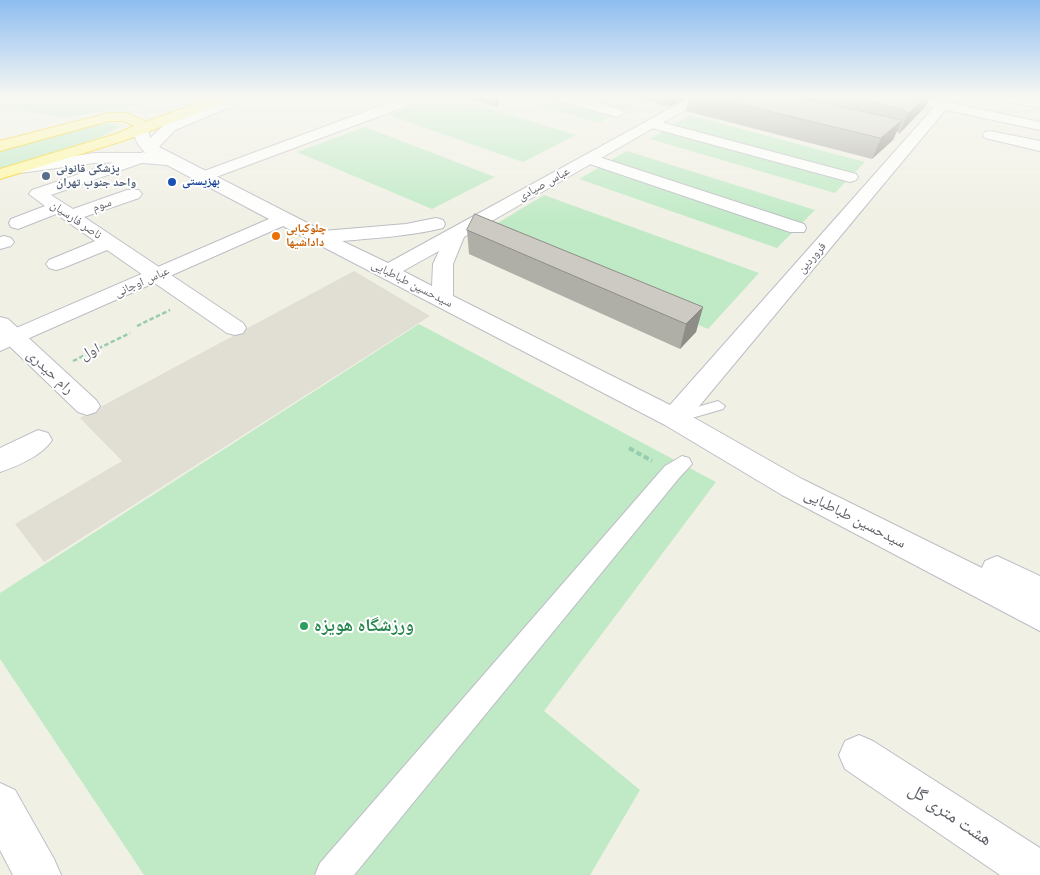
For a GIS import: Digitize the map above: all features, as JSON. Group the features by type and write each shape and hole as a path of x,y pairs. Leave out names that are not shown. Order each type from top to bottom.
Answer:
{"highway":[{"path":"0,146 30,138"},
{"path":"0,174 118,138"}],"street":[{"path":"143,138 147,153"},
{"path":"19,168 90,158 147,153 158,138"},
{"path":"202,177 308,138"},
{"name":"عباس صیادی","path":"490,196 599,138"},
{"name":"عباس صیادی","path":"382,258 448,224 590,159 628,138"},
{"path":"703,138 850,178"},
{"name":"فروردین","path":"674,418 920,138"},
{"path":"1005,138 1040,146"},
{"name":"سیدحسین طباطبایی","path":"147,153 172,161 319,237 382,258 442,300 798,480 1040,593"},
{"name":"ناصر فارسیان","path":"147,153 38,194 235,328"},
{"path":"590,159 797,228"},
{"name":"سوم","path":"18,223 65,212 140,199 86,226"},
{"name":"عباس اوجانی","path":"5,336 157,275 284,219"},
{"path":"319,237 392,232 448,224 443,264 442,300"},
{"name":"عباس صیادی","path":"382,258 448,224"},
{"path":"56,264 109,242"},
{"name":"رام حیدری","path":"5,336 50,372 87,406"},
{"path":"0,460 38,440"},
{"path":"332,875 666,479 682,464"},
{"name":"سیدحسین طباطبایی","path":"798,480 1040,615"},
{"name":"هشت متری گل","path":"859,755 1040,875"},
{"path":"0,805 38,875"}],"lane":[{"path":"674,418 718,406"}],"path":[{"path":"137,326 193,299"},
{"name":"اول","path":"50,372 130,333"}],"shaded area":[{"path":"354,271 430,316 44,562 15,524 122,461 80,418"}],"green space":[{"path":"46,138 98,138 0,169 0,151"},
{"path":"336,138 393,138 495,177 432,209 297,152"},
{"path":"454,138 570,138 523,162"},
{"path":"775,138 865,162 835,193 650,139"},
{"path":"627,151 815,210 777,248 579,179"},
{"path":"544,195 759,273 708,329 483,232"},
{"name":"ورزشگاه هویزه","path":"419,324 716,482 544,711 640,790 590,875 144,875 0,659 0,593"}],"building":[{"path":"475,214 703,307 686,324 467,230"}],"place":[{"name":"پزشکی قانونی واحد جنوب تهران","path":"46,176"},
{"name":"بهزیستی","path":"172,182"},
{"name":"چلوکبابی داداشیها","path":"276,236"},
{"name":"ورزشگاه هویزه","path":"304,626"}]}
